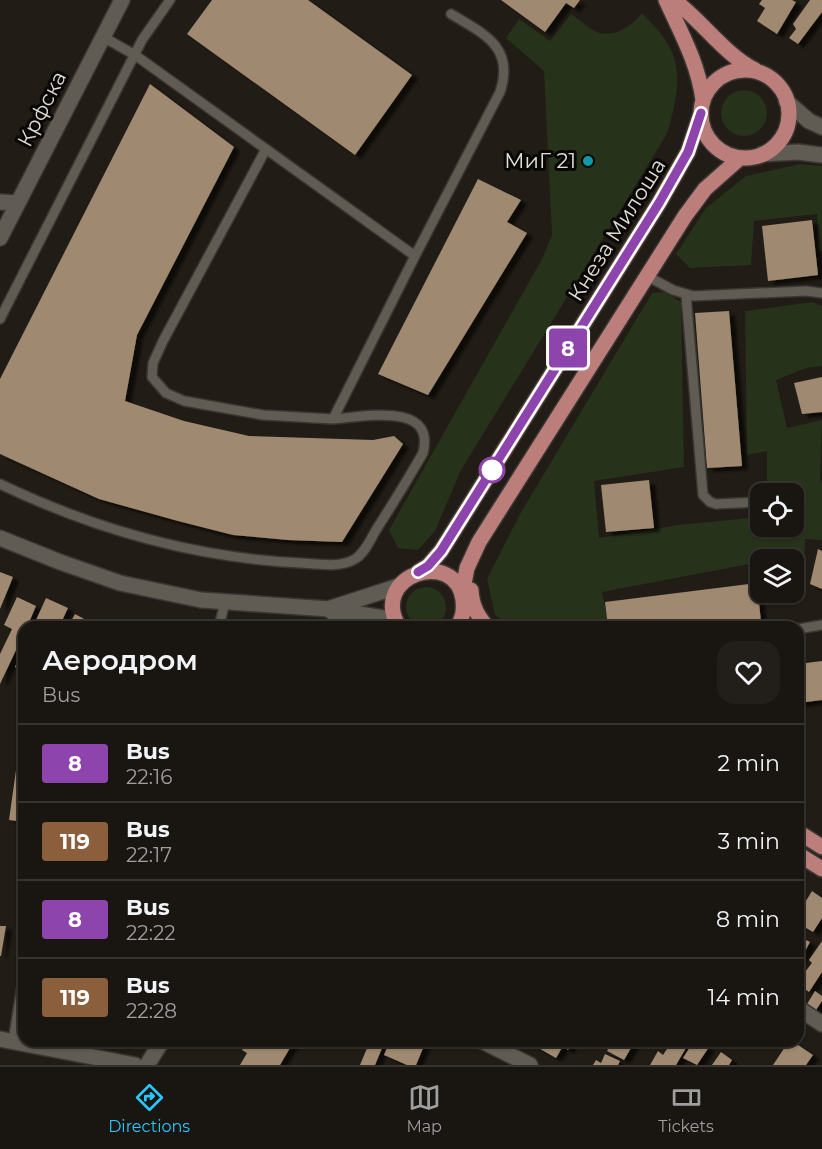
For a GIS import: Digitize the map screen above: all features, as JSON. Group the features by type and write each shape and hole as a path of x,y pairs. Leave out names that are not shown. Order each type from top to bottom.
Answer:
{"main road":[{"path":"666,0 691,52 700,79 704,130 714,145 729,155 740,158 762,154 773,147 787,126 786,100 781,89 772,80 741,63 691,13 674,0"},
{"path":"702,107 709,88 720,78 733,72 747,70 760,73"},
{"name":"Кнеза Милоша","path":"399,586 407,578 428,566 441,551 659,203 688,152 702,107"},
{"path":"464,621 462,594 467,568 473,554 685,216 705,189 740,158"},
{"path":"473,554 472,604 482,621"},
{"path":"418,572 429,571 449,578 462,594"},
{"path":"397,621 393,608 394,597 399,586"},
{"path":"804,836 822,846"},
{"path":"804,858 822,868"}],"street":[{"name":"Крфска","path":"0,238 122,0"},
{"path":"786,100 809,121 822,127"},
{"path":"762,154 798,152 822,155"},
{"path":"0,202 18,203"},
{"path":"0,538 120,583 201,600 329,609 381,621"},
{"path":"329,609 399,586"},
{"path":"329,609 343,621"},
{"path":"804,1012 822,1024"},
{"path":"43,1047 135,1065"},
{"path":"147,1065 158,1047"},
{"path":"494,1047 530,1065"}],"lane":[{"path":"0,319 142,40 170,0"},
{"path":"333,419 501,92 505,78 501,52 480,32 451,14"},
{"path":"103,38 135,55 415,256"},
{"path":"0,484 70,515 173,545 241,558 304,563 345,563 354,560 368,544 423,453 426,443 424,431 416,421 404,417 333,419 263,416 184,400 166,393 152,377 153,363 163,341 266,149"},
{"path":"647,276 686,295 705,297 806,291 822,293"},
{"path":"686,295 703,495 716,504 750,502"},
{"path":"220,621 225,602"},
{"path":"804,627 822,625"},
{"path":"7,1040 18,1020"}],"green space":[{"path":"642,13 664,38 675,61 676,97 667,134 461,470 435,531 418,550 398,548 389,530 542,259 552,235 544,71 506,38 519,19 550,41 571,14 595,31 608,34 627,27"},
{"path":"744,90 753,91 760,97 766,104 766,122 760,129 753,135 744,136 735,135 728,129 722,122 721,113 722,104 728,97 735,91"},
{"path":"800,164 822,166 822,251 819,251 817,214 754,221 751,265 690,268 676,254 706,208 746,176"},
{"path":"665,292 681,302 684,467 594,481 599,538 678,525 750,518 750,537 804,537 804,483 767,483 767,451 747,455 745,311 813,302 822,306 822,366 806,368 776,380 787,428 822,420 820,478 822,484 822,540 805,539 804,581 804,549 750,549 750,564 602,592 608,621 503,621 495,615 487,579 520,514 652,293"},
{"path":"418,588 434,588 445,599 445,615 440,621 412,621 407,615 407,599"}],"building":[{"path":"212,0 308,0 412,75 355,155 187,34"},
{"path":"501,0 580,0 574,8 566,3 545,32"},
{"path":"762,0 796,2 777,34 757,21 765,8 759,4"},
{"path":"810,0 822,0 822,12 798,44 789,38 796,29 793,24"},
{"path":"150,84 234,147 137,335 125,401 184,421 249,436 373,440 394,436 403,444 342,542 233,535 178,521 99,499 0,454 0,379"},
{"path":"478,179 521,200 507,222 527,233 428,395 378,374"},
{"path":"812,220 818,275 768,281 762,226"},
{"path":"729,311 742,466 707,468 695,313"},
{"path":"822,377 822,412 802,414 794,383"},
{"path":"649,480 654,528 606,532 601,485"},
{"path":"818,549 822,551 822,589 810,584"},
{"path":"0,572 13,577 0,609"},
{"path":"750,584 750,603 759,603 761,621 607,621 605,602"},
{"path":"17,597 36,606 30,621 18,621 18,646 0,684 0,654 12,629 4,625"},
{"path":"46,598 68,608 62,621 36,621"},
{"path":"75,614 88,621 71,621"},
{"path":"822,661 822,700 804,702 804,663"},
{"path":"18,756 18,821 9,820"},
{"path":"812,891 822,898 822,918 813,932 804,927 804,904"},
{"path":"0,926 6,926 1,956 0,956"},
{"path":"804,939 810,942 804,953"},
{"path":"822,941 822,972 809,992 804,988 804,971 812,963 809,960"},
{"path":"815,991 822,996 822,1001 816,1010 807,1004"},
{"path":"244,1047 290,1047 280,1065 240,1065 247,1053 242,1050"},
{"path":"368,1047 382,1047 375,1065 360,1065"},
{"path":"387,1047 424,1047 416,1065 407,1065 384,1055"},
{"path":"537,1047 562,1047 556,1058"},
{"path":"609,1047 632,1047 624,1060 607,1051"},
{"path":"668,1047 686,1047 676,1065 650,1065 658,1051 663,1055"},
{"path":"690,1047 709,1047 697,1065 683,1058"},
{"path":"785,1047 801,1047 813,1055 806,1065 773,1065"},
{"path":"721,1052 732,1060 729,1065 712,1065"},
{"path":"605,1054 620,1061 618,1065 593,1065 596,1060 601,1063"}],"bus line":[{"name":"8","path":"418,572 428,566 441,551 659,203 688,152 701,113"}],"place":[{"name":"МиГ 21","path":"588,161"}]}
